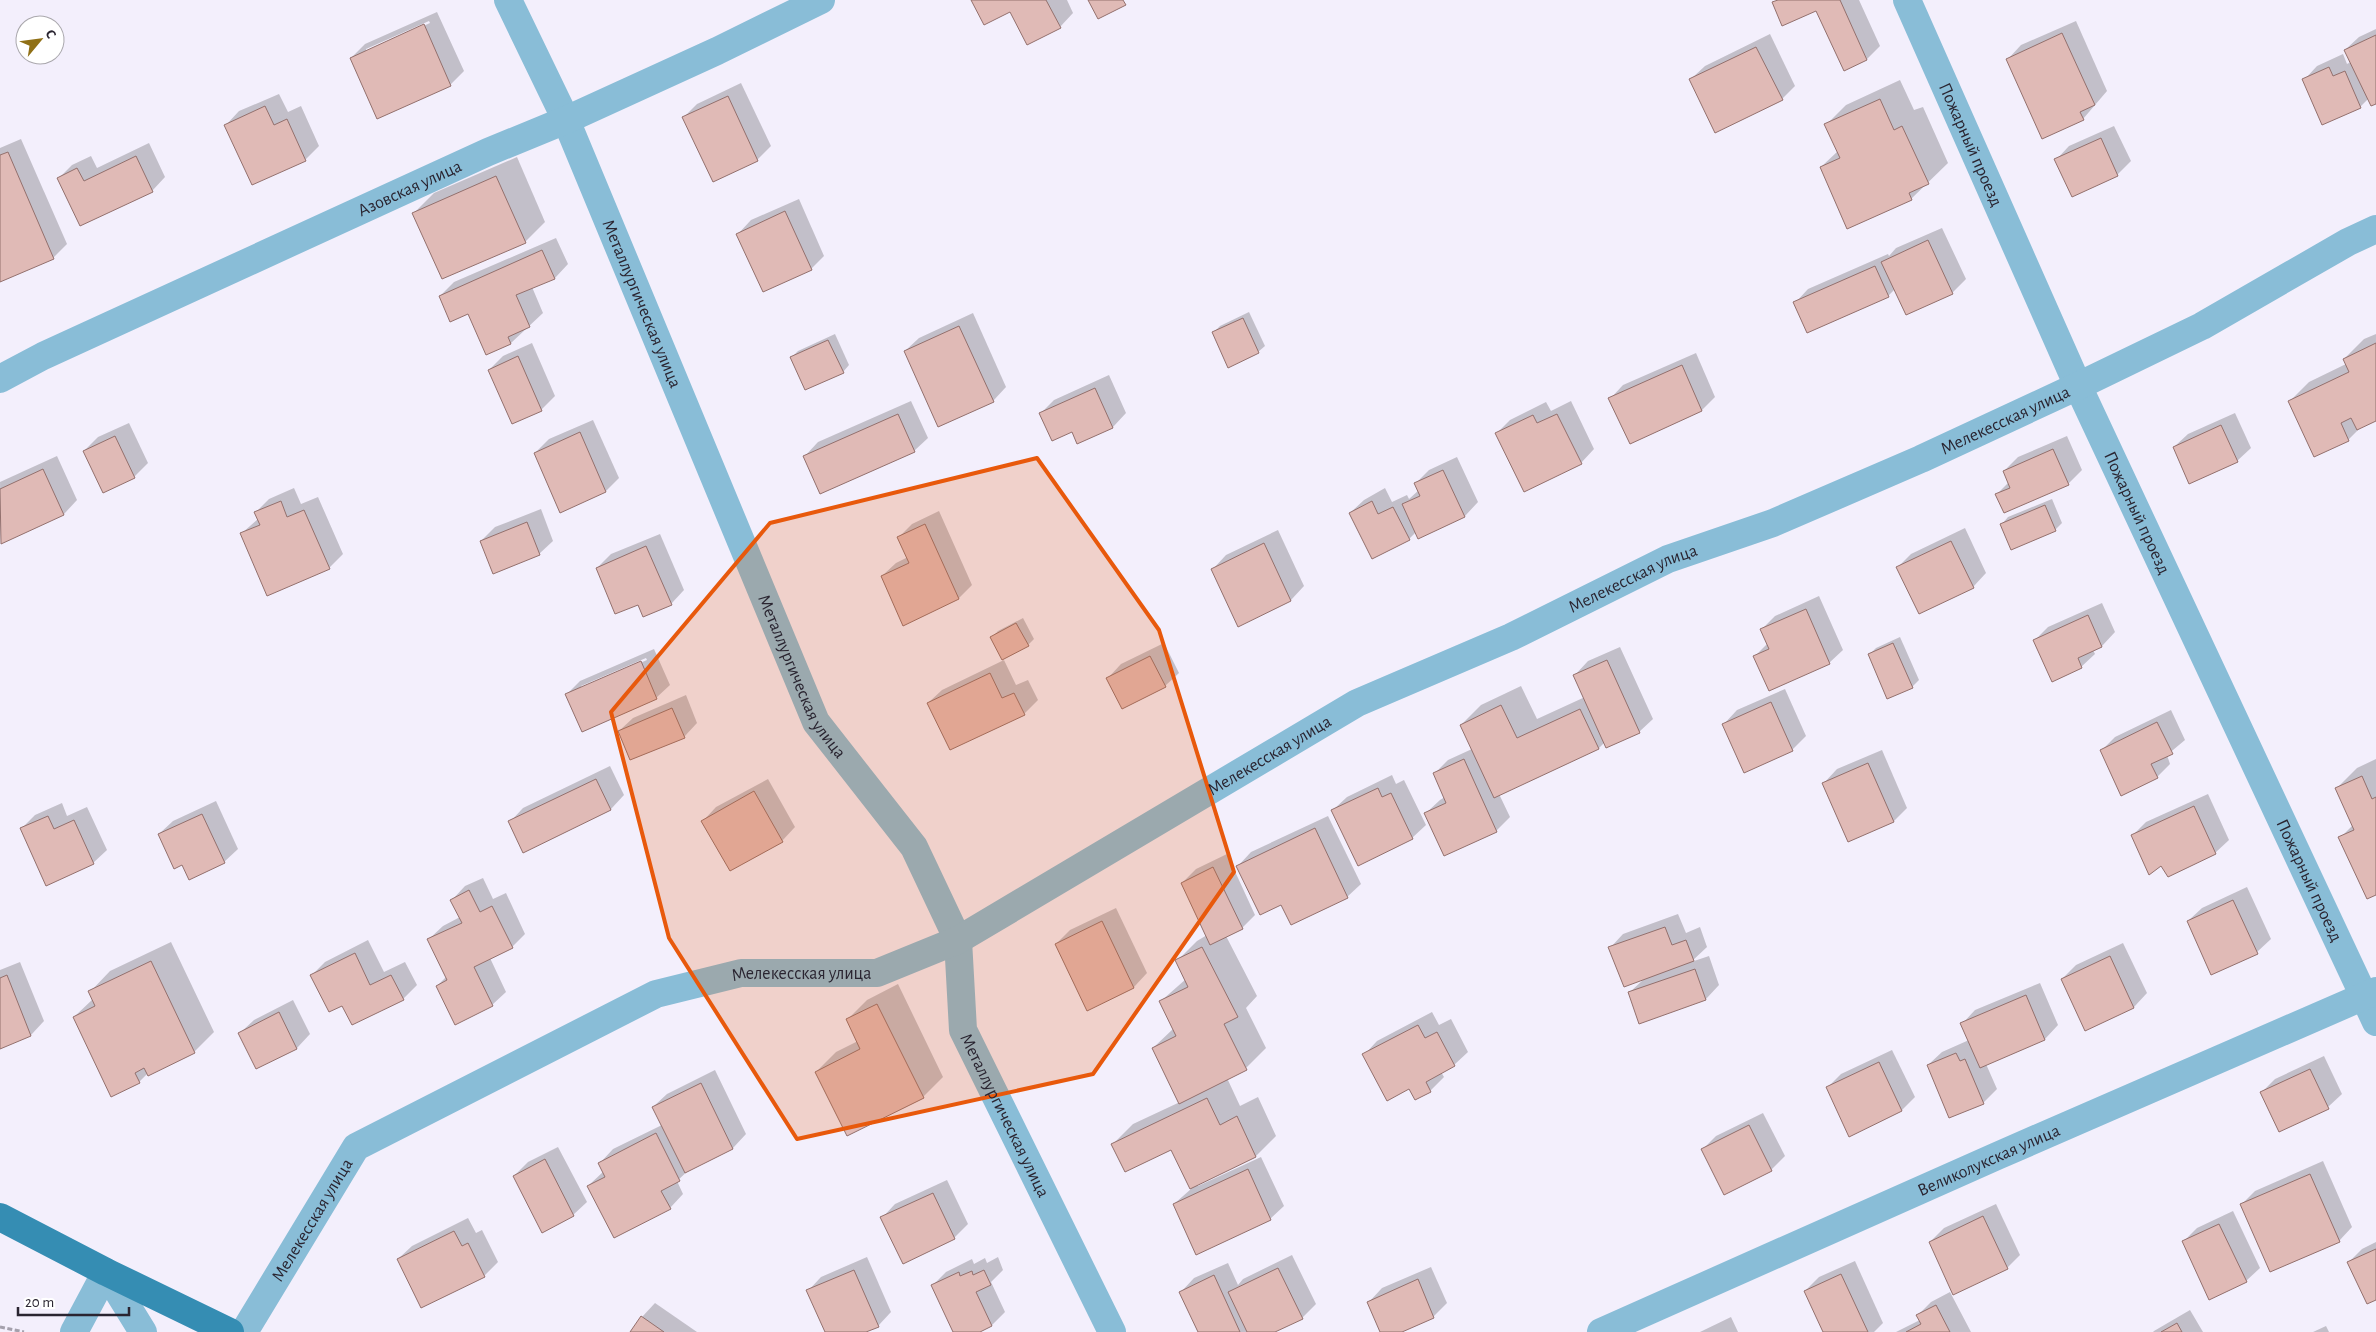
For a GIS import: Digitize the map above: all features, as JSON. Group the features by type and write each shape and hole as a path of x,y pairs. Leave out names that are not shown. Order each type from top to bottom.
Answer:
{"main road":[{"path":"0,1217 106,1272 230,1332"}],"street":[{"name":"Металлургическая улица","path":"508,0 566,120 816,722 914,847 958,940 963,1030 1112,1332"},
{"name":"Азовская улица","path":"0,380 43,356 488,152 566,120 717,51 821,0"},
{"name":"Пожарный проезд","path":"1907,0 2078,386 2370,994 2376,1022"},
{"name":"Мелекесская улица","path":"244,1332 356,1147 656,994 741,973 877,973 958,940 1357,703 1511,638 1668,559 1773,523 1921,459 2078,386 2202,326 2348,242 2376,229"},
{"name":"Великолукская улица","path":"1601,1332 1997,1156 2370,994"},
{"path":"74,1332 106,1272"},
{"path":"106,1272 143,1332"}],"path":[{"path":"0,1327 24,1332"}],"highlighted area":[{"path":"1037,458 1159,630 1234,872 1093,1074 797,1139 669,938 611,712 770,523"}],"building":[{"path":"971,0 1046,0 1061,28 1027,45 1010,12 984,25"},
{"path":"1088,0 1123,0 1126,5 1098,19"},
{"path":"1778,0 1840,0 1867,60 1844,71 1816,11 1782,26 1772,2"},
{"path":"424,24 451,86 377,119 350,58"},
{"path":"2062,33 2095,105 2080,112 2084,120 2042,139 2006,59"},
{"path":"2376,35 2376,104 2371,106 2344,50"},
{"path":"1756,47 1783,100 1715,133 1689,79"},
{"path":"2329,67 2333,76 2345,71 2361,108 2322,125 2302,79"},
{"path":"728,96 758,161 713,182 682,117"},
{"path":"1880,99 1894,130 1902,126 1929,184 1909,193 1912,200 1847,229 1820,167 1840,158 1824,124"},
{"path":"265,106 274,125 287,119 306,161 252,185 224,125"},
{"path":"2101,138 2118,176 2072,197 2054,159"},
{"path":"8,152 54,259 0,282 0,155"},
{"path":"136,156 153,192 80,226 57,178 77,168 84,181"},
{"path":"496,176 526,243 442,279 412,213"},
{"path":"785,211 812,270 763,292 736,234"},
{"path":"1928,240 1953,294 1906,315 1881,262"},
{"path":"542,250 555,279 516,295 530,327 508,337 511,344 486,355 468,314 450,322 439,296"},
{"path":"1875,266 1889,297 1807,333 1793,302"},
{"path":"1243,318 1259,353 1228,368 1212,332"},
{"path":"959,326 994,402 938,427 904,351"},
{"path":"828,340 844,373 805,390 790,357"},
{"path":"2376,343 2376,421 2357,430 2351,418 2341,423 2349,441 2314,457 2288,401 2349,372 2343,359"},
{"path":"518,356 542,411 512,424 488,370"},
{"path":"1682,365 1702,411 1630,444 1608,398"},
{"path":"1095,388 1113,428 1077,444 1072,432 1052,441 1039,413"},
{"path":"898,414 915,452 820,494 803,456"},
{"path":"1557,414 1582,464 1524,492 1495,433 1533,415 1537,423"},
{"path":"2221,425 2238,462 2189,484 2173,447"},
{"path":"580,432 606,492 560,513 534,453"},
{"path":"115,436 135,478 103,493 83,451"},
{"path":"2053,449 2069,485 2004,513 1995,494 2010,488 2003,471"},
{"path":"43,469 64,515 1,544 0,489"},
{"path":"1443,470 1465,517 1418,539 1402,504 1420,496 1414,483"},
{"path":"281,501 287,517 304,510 330,569 267,596 240,533 260,525 254,512"},
{"path":"1372,501 1378,514 1393,507 1410,540 1372,559 1349,513"},
{"path":"2045,505 2056,531 2011,550 2000,524"},
{"path":"527,522 540,555 493,574 480,541"},
{"path":"925,524 959,599 903,626 881,576 909,563 897,537"},
{"path":"1951,541 1974,588 1919,614 1896,567"},
{"path":"1264,543 1291,601 1238,627 1211,569"},
{"path":"646,546 672,605 643,617 638,605 615,614 596,568"},
{"path":"1806,609 1830,664 1769,691 1753,656 1769,649 1760,629"},
{"path":"2088,615 2102,647 2078,658 2082,668 2052,682 2033,640"},
{"path":"1016,623 1029,646 1002,660 990,637"},
{"path":"1893,643 1913,688 1887,699 1868,654"},
{"path":"1150,656 1166,687 1122,709 1106,678"},
{"path":"1607,660 1640,733 1606,748 1573,675"},
{"path":"641,661 657,699 582,732 565,694"},
{"path":"990,673 1002,698 1014,693 1025,715 950,750 927,703"},
{"path":"1771,702 1793,751 1744,773 1722,724"},
{"path":"1501,705 1517,738 1580,709 1599,749 1494,798 1460,725"},
{"path":"672,708 685,738 630,760 618,731"},
{"path":"2157,722 2173,754 2151,764 2158,778 2121,796 2100,750"},
{"path":"1464,759 1497,832 1444,856 1424,813 1446,803 1433,773"},
{"path":"1868,763 1894,822 1848,842 1822,783"},
{"path":"2362,776 2372,799 2376,797 2376,895 2367,899 2338,837 2354,830 2335,788"},
{"path":"596,779 611,810 523,853 508,821"},
{"path":"1378,788 1382,797 1391,793 1413,839 1358,866 1331,810"},
{"path":"754,791 783,842 730,871 701,821"},
{"path":"2194,806 2216,854 2168,877 2161,866 2149,875 2131,835"},
{"path":"202,814 225,863 189,880 182,865 174,869 158,834"},
{"path":"48,816 54,829 74,820 94,864 46,886 20,828"},
{"path":"1315,828 1348,898 1291,925 1281,905 1260,915 1236,866"},
{"path":"1213,867 1243,929 1210,945 1181,883"},
{"path":"469,890 480,912 492,906 513,948 474,967 493,1006 455,1025 436,986 447,980 427,939 462,923 450,900"},
{"path":"2233,900 2258,954 2211,975 2187,921"},
{"path":"1102,921 1134,988 1087,1011 1055,944"},
{"path":"1665,927 1672,945 1686,940 1694,961 1624,987 1608,947"},
{"path":"1202,947 1238,1017 1224,1024 1247,1070 1179,1104 1152,1048 1176,1036 1159,1001 1188,987 1175,960"},
{"path":"355,953 370,985 391,975 404,1000 352,1025 342,1006 329,1012 310,975"},
{"path":"2110,956 2134,1008 2085,1031 2061,979"},
{"path":"151,961 195,1053 148,1076 144,1068 135,1073 140,1083 111,1097 73,1017 95,1006 88,991"},
{"path":"1695,969 1706,1000 1639,1024 1628,992"},
{"path":"7,975 31,1036 0,1049 0,978"},
{"path":"2026,995 2045,1040 1980,1068 1960,1023"},
{"path":"877,1004 924,1098 847,1136 815,1072 860,1049 846,1019"},
{"path":"279,1012 297,1049 256,1069 238,1033"},
{"path":"1418,1025 1425,1038 1437,1032 1455,1066 1426,1082 1431,1092 1415,1100 1409,1089 1387,1101 1362,1054"},
{"path":"1956,1053 1960,1061 1965,1059 1984,1104 1949,1118 1927,1065"},
{"path":"1879,1062 1902,1111 1849,1137 1826,1087"},
{"path":"2310,1069 2329,1109 2279,1132 2260,1092"},
{"path":"701,1083 733,1149 685,1173 652,1107"},
{"path":"1207,1098 1220,1125 1237,1116 1256,1157 1190,1189 1171,1150 1125,1172 1111,1144"},
{"path":"1749,1125 1772,1171 1724,1195 1701,1149"},
{"path":"656,1133 680,1181 661,1191 671,1209 614,1238 587,1186 605,1177 598,1163"},
{"path":"545,1159 574,1216 542,1233 513,1176"},
{"path":"1248,1169 1271,1220 1196,1255 1173,1204"},
{"path":"2310,1174 2340,1242 2270,1272 2240,1204"},
{"path":"933,1193 955,1239 903,1264 880,1217"},
{"path":"1983,1216 2008,1269 1953,1295 1929,1242"},
{"path":"2219,1224 2247,1282 2209,1300 2182,1241"},
{"path":"454,1231 462,1246 468,1243 485,1277 421,1308 397,1259"},
{"path":"2376,1249 2376,1300 2367,1304 2347,1262"},
{"path":"1278,1268 1303,1319 1275,1332 1247,1332 1228,1292"},
{"path":"854,1270 879,1327 866,1332 825,1332 806,1290"},
{"path":"984,1270 991,1285 976,1292 992,1326 980,1332 953,1332 931,1285 959,1272 960,1276 972,1271 973,1275"},
{"path":"1841,1274 1868,1332 1823,1332 1804,1291"},
{"path":"1214,1275 1240,1332 1198,1332 1179,1292"},
{"path":"1418,1279 1434,1318 1402,1332 1380,1332 1367,1302"},
{"path":"1936,1305 1950,1332 1906,1332 1921,1324 1916,1315"},
{"path":"641,1316 664,1332 630,1332"},
{"path":"2177,1323 2182,1332 2161,1332"}]}
